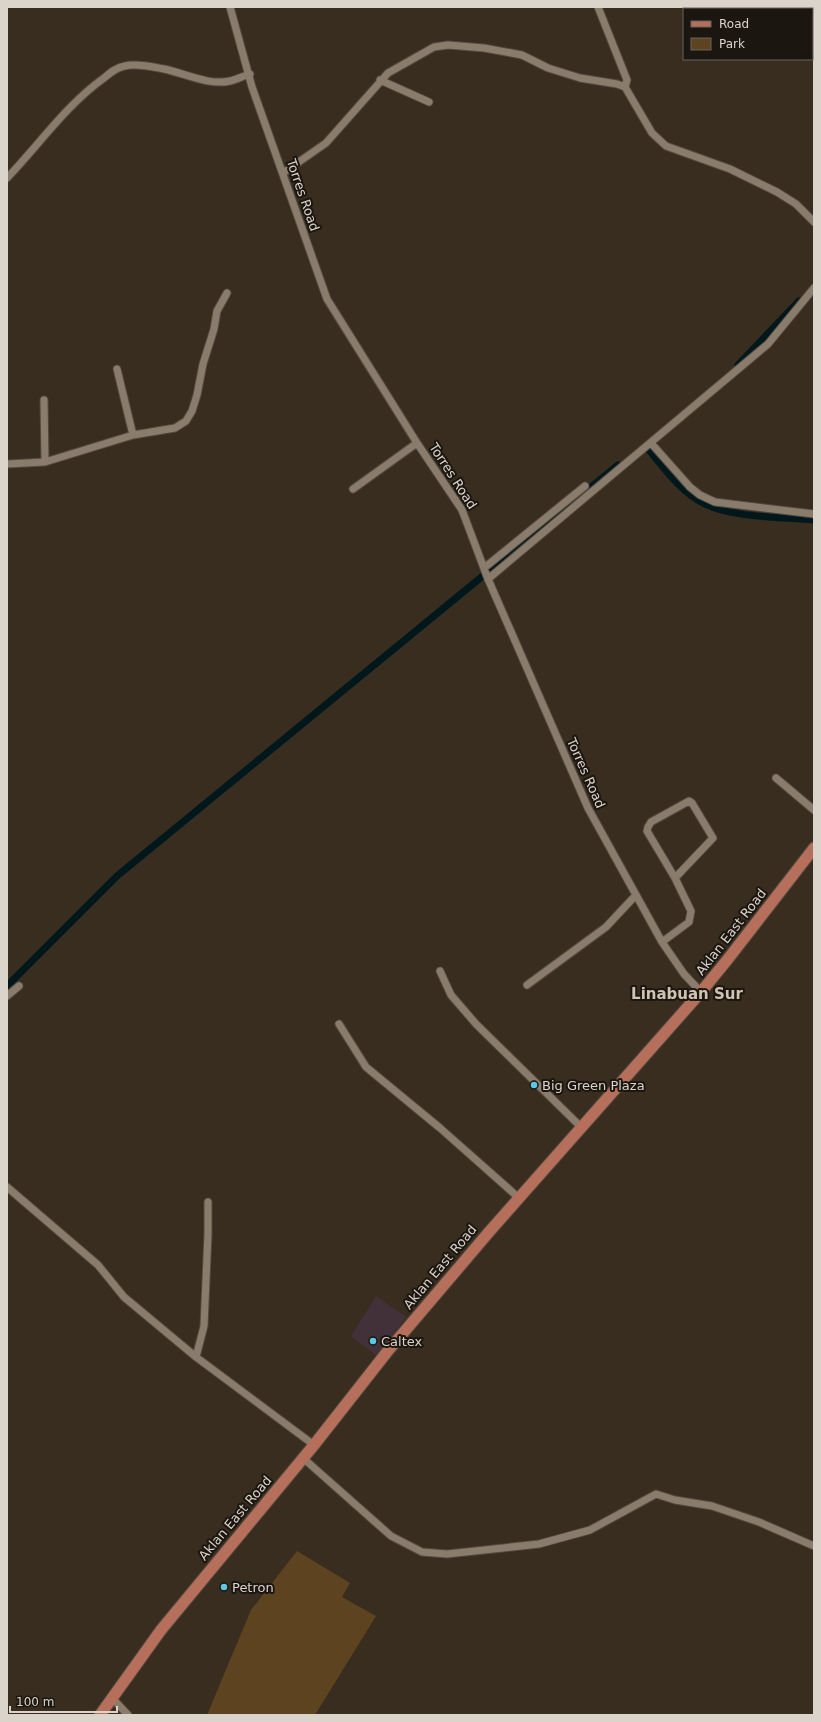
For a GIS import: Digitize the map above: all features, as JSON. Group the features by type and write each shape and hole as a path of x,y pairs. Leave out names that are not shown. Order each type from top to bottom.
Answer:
{"main road":[{"name":"Aklan East Road","path":"100,1715 113,1699 161,1630 303,1458 387,1352 519,1198 701,992 814,848"}],"street":[{"name":"Torres Road","path":"230,7 250,74 252,87 326,299 417,443 462,510 486,573 588,808 662,942 684,974 701,992"},
{"path":"598,7 627,80 625,87"},
{"path":"283,173 326,143 358,108 380,80 388,73 434,47 448,45 484,48 522,55 554,70 580,78 617,84 625,87 652,133 666,146 724,166 777,192 796,204 814,222"},
{"path":"7,178 62,115 89,88 125,65 165,69 199,79 229,82 250,74"},
{"path":"380,80 429,102"},
{"path":"486,573 651,443 768,344 814,288"},
{"path":"7,464 45,462 133,435 175,428 186,421 192,412 197,395 217,311 227,293"},
{"path":"117,369 133,435"},
{"path":"44,400 45,462"},
{"path":"353,489 417,443"},
{"path":"651,443 690,487 700,496 715,502 814,514"},
{"path":"486,573 585,486"},
{"path":"776,778 814,810"},
{"path":"662,942 690,922 691,911 675,878 647,831 651,822 689,801 692,803 713,838 675,878"},
{"path":"526,985 606,927 636,895"},
{"path":"440,971 451,995 476,1024 581,1127"},
{"path":"7,996 19,986"},
{"path":"339,1024 366,1067 440,1128 519,1198"},
{"path":"7,1187 98,1265 124,1296 196,1357 314,1444"},
{"path":"196,1357 204,1326 208,1202"},
{"path":"303,1458 391,1536 422,1552 447,1554 539,1544 590,1530 656,1494 675,1500 718,1508 758,1522 814,1546"},
{"path":"113,1699 128,1715"}],"shaded area":[{"path":"376,1296 406,1317 377,1356 351,1336"}],"green space":[{"path":"297,1551 350,1583 342,1597 376,1616 315,1715 207,1715 251,1610"}],"waterway":[{"path":"738,365 799,301"},
{"path":"649,450 673,479 687,493 714,508 742,514 814,520"},
{"path":"7,986 117,876 618,465"}],"place":[{"name":"Big Green Plaza","path":"534,1085"},
{"name":"Caltex","path":"373,1341"},
{"name":"Petron","path":"224,1587"}],"district":[{"name":"Linabuan Sur","path":"687,994"}]}
